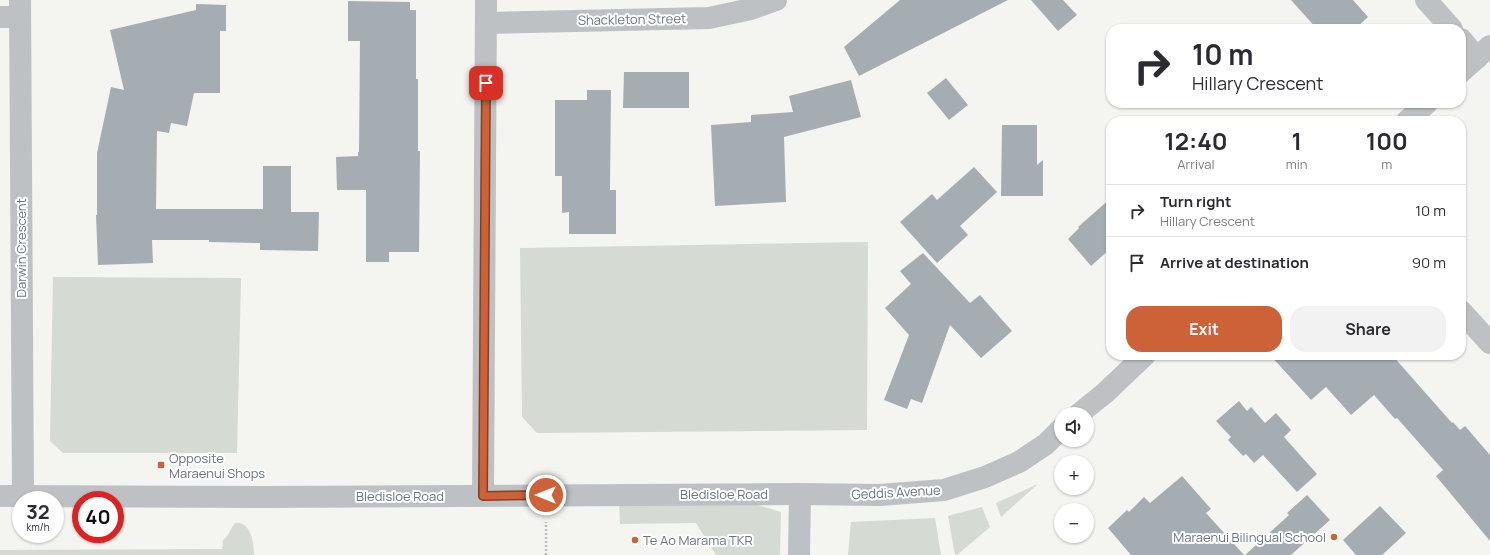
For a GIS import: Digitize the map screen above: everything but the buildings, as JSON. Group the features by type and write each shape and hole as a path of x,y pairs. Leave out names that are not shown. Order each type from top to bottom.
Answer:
{"street":[{"path":"483,496 486,0"},
{"name":"Shackleton Street","path":"486,23 709,18 751,9 776,0"},
{"path":"1426,0 1448,24"},
{"name":"Darwin Crescent","path":"13,11 23,491"},
{"path":"1466,42 1484,52 1466,68"},
{"path":"1413,116 1421,108"},
{"path":"1466,317 1490,343"},
{"path":"1087,407 1140,360"},
{"name":"Geddis Avenue","path":"800,494 880,495 944,490 985,477 1019,462 1046,444 1054,436"},
{"path":"799,555 800,494"},
{"name":"Bledisloe Road","path":"64,496 267,497 800,494"},
{"name":"Bledisloe Road","path":"0,496 12,496"}],"path":[{"path":"546,495 546,555"}],"shaded area":[{"path":"868,242 867,430 537,433 522,417 520,248"},
{"path":"53,277 241,278 237,453 63,453 50,441"},
{"path":"1038,484 1001,517 996,503"},
{"path":"751,503 781,512 780,555 716,555 696,523 620,524 619,504"},
{"path":"982,507 990,527 957,555 955,555 948,516"},
{"path":"935,518 941,555 848,555 851,522"},
{"path":"235,523 245,525 248,529 252,539 254,555 0,555 0,550 222,549 223,540"}],"place":[{"name":"Opposite Maraenui Shops","path":"161,465"},
{"name":"Maraenui Bilingual School","path":"1334,537"},
{"name":"Te Ao Marama TKR","path":"635,540"}],"route":[{"path":"486,83 483,496 546,495"}]}
